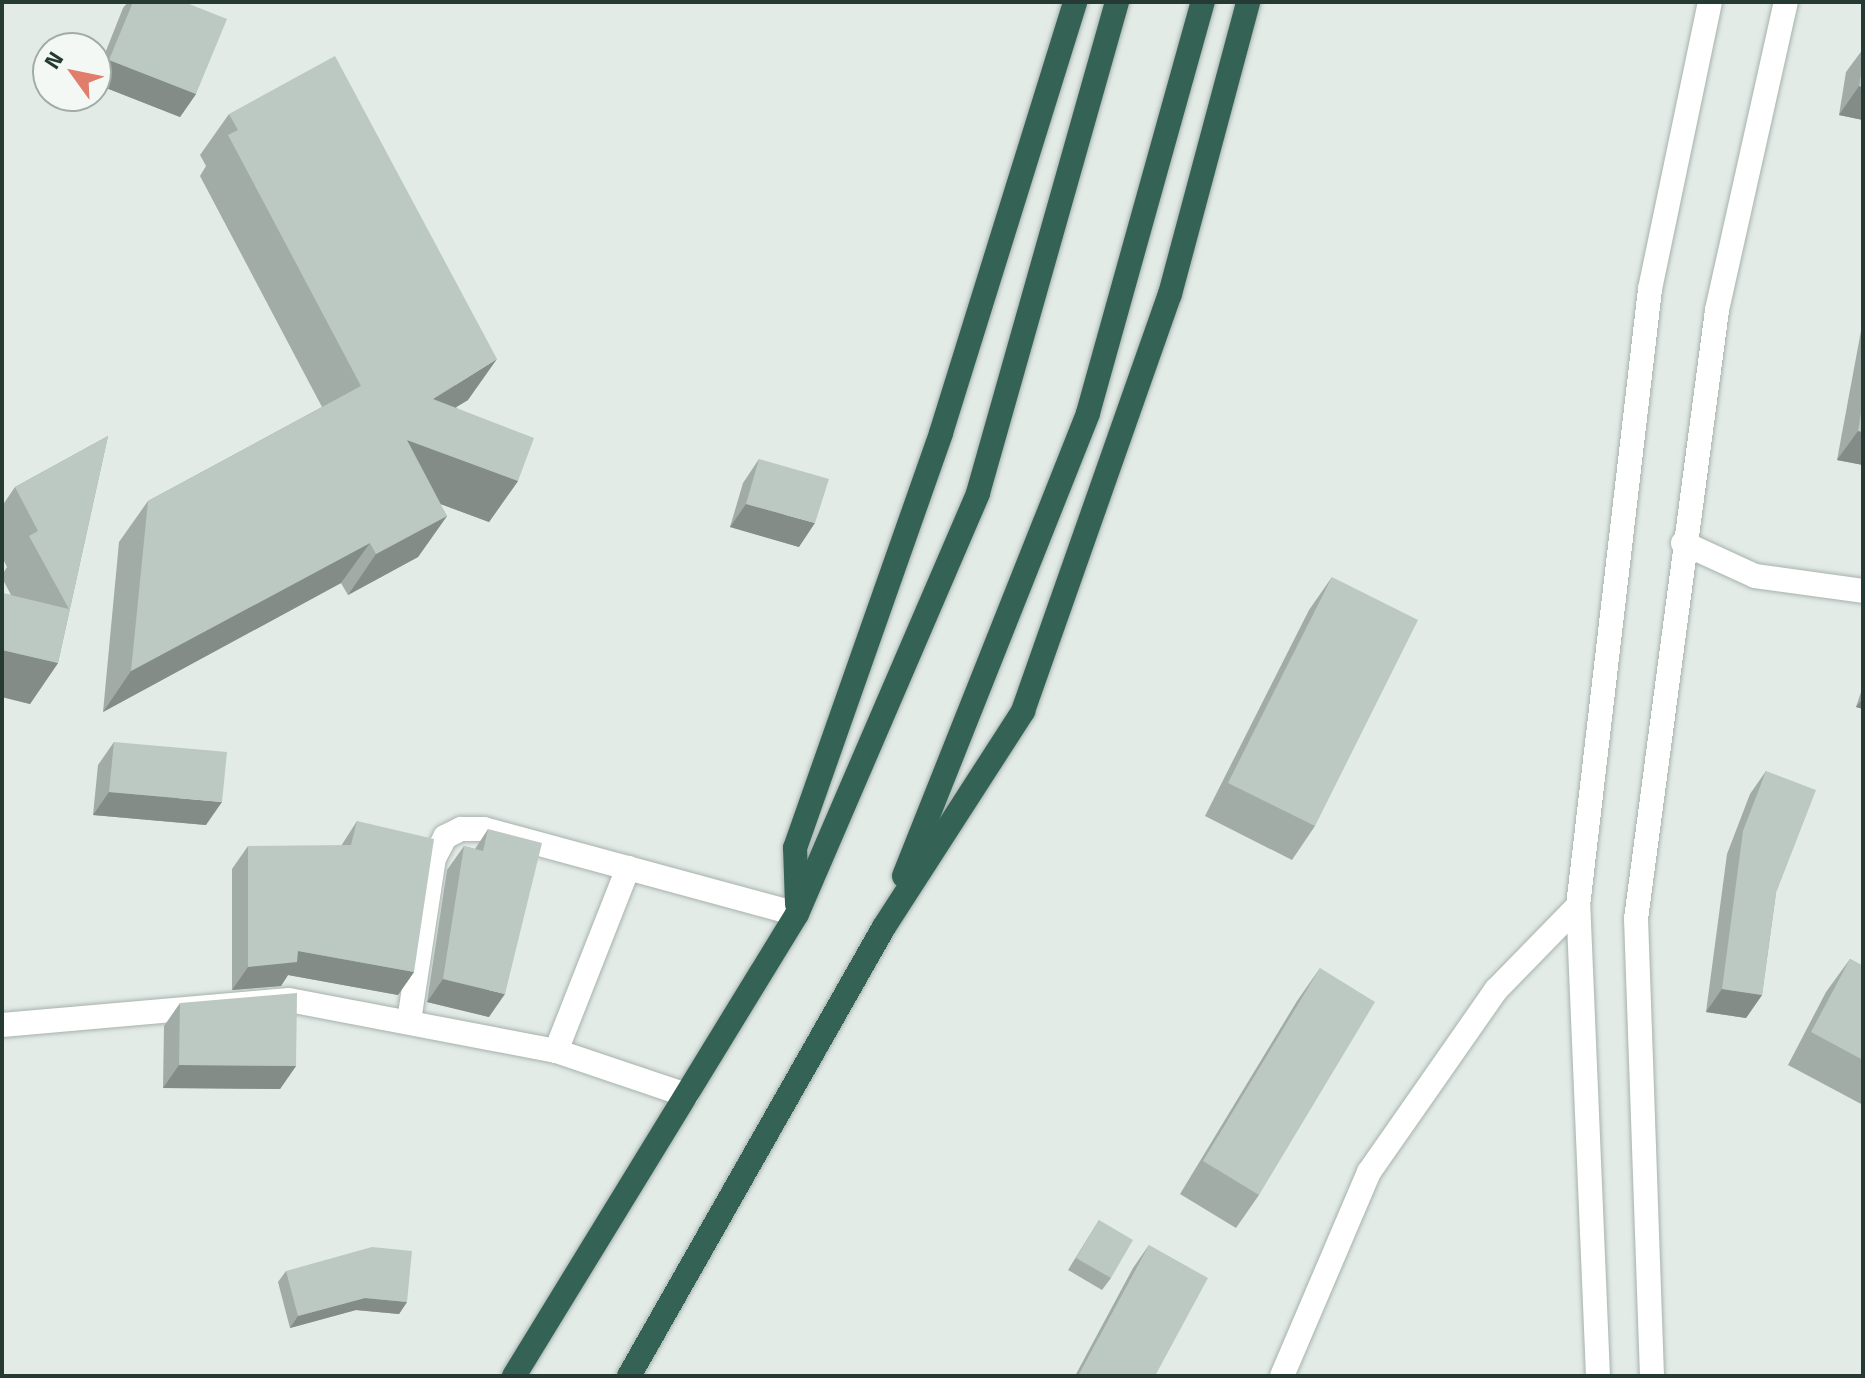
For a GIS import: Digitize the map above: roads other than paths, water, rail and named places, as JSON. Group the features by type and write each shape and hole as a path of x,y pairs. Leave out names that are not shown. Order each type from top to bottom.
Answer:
{"highway":[{"path":"797,914 795,848 941,433 1075,2"},
{"path":"514,1376 797,914 978,493 1117,2"},
{"path":"884,927 1088,413 1203,2"},
{"path":"629,1376 884,927 1023,711 1170,294 1248,2"}],"street":[{"path":"1598,1376 1578,906 1650,289 1710,2"},
{"path":"1652,1376 1636,919 1683,543 1717,310 1786,2"},
{"path":"1683,543 1755,576 1863,591"},
{"path":"409,1021 434,858 445,837 461,829 484,829 797,914"},
{"path":"556,1051 628,868"},
{"path":"1282,1376 1369,1172 1496,990 1578,906"},
{"path":"2,1025 289,1000 556,1051 687,1095"}]}
